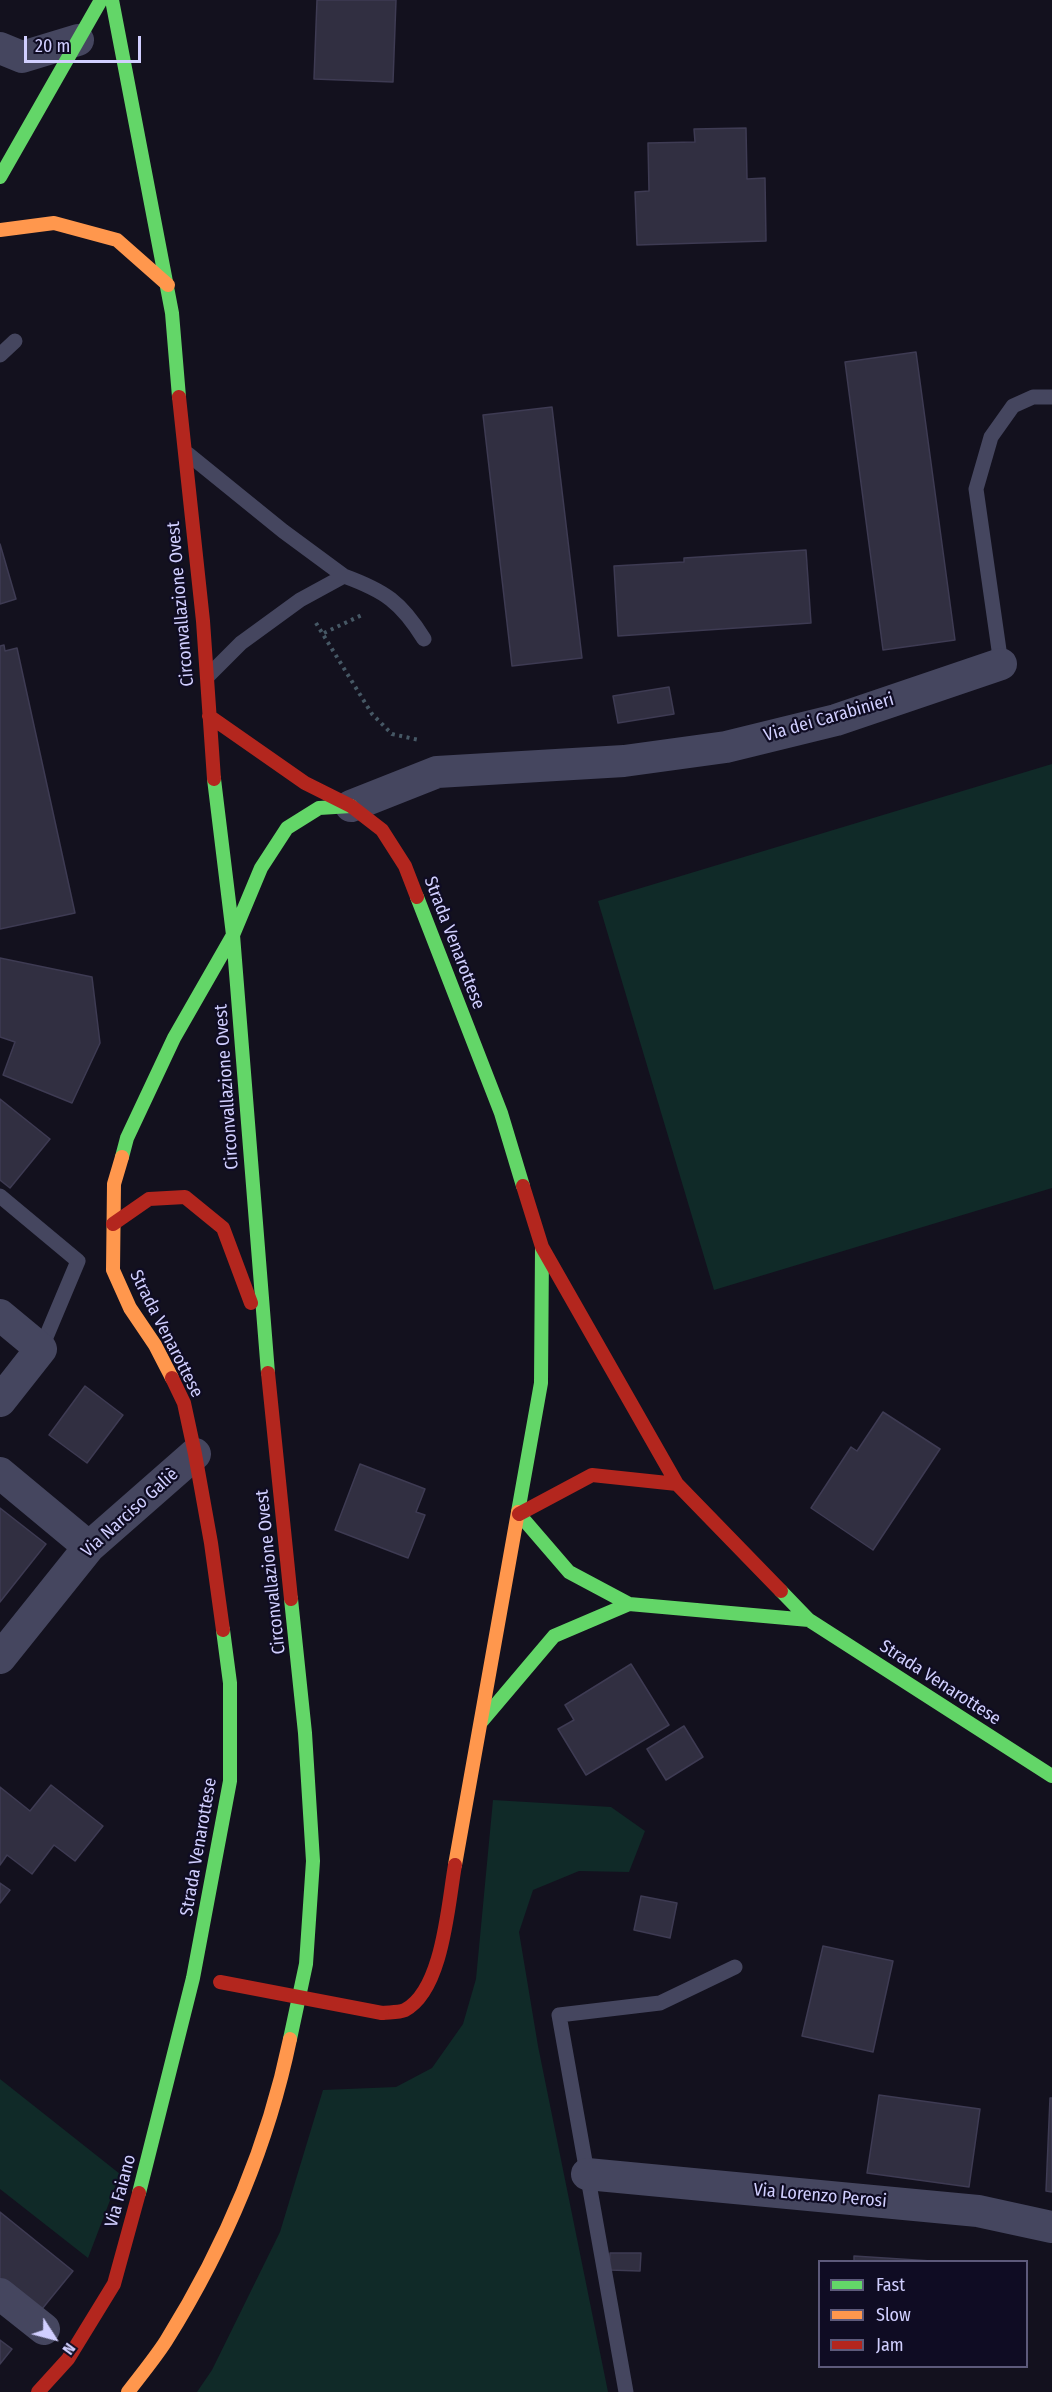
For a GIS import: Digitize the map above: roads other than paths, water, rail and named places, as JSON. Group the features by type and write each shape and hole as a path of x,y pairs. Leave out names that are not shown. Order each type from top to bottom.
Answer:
{"main road":[{"path":"0,177 101,0"},
{"name":"Circonvallazione Ovest","path":"111,0 172,313 184,451 203,621 214,782 233,935 264,1336 305,1732 313,1861 306,1964 283,2073 252,2171 206,2271 165,2342 128,2392"},
{"path":"0,230 54,223 117,240 168,285"},
{"name":"Strada Venarottese","path":"209,716 305,783 351,806 382,830 405,866 501,1113 542,1247 677,1484 808,1620 1052,1776"},
{"name":"Strada Venarottese","path":"351,806 319,808 287,828 261,868 233,935 174,1038 127,1138 114,1184 113,1270 130,1308 155,1345 184,1403 211,1543 230,1683 230,1781 193,1978 382,2013 404,2011 420,1996 432,1979 481,1722 541,1383 542,1247"},
{"path":"113,1224 149,1200 185,1197 223,1228 264,1336"},
{"path":"519,1514 592,1475 677,1484"},
{"name":"Strada Venarottese","path":"519,1514 569,1572 628,1604 808,1620"},
{"name":"Strada Venarottese","path":"481,1722 554,1636 628,1604"},
{"name":"Via Faiano","path":"38,2392 68,2359 114,2284 135,2215 193,1978"}],"street":[{"path":"0,48 22,57 78,40"},
{"name":"Via dei Carabinieri","path":"351,806 436,772 624,761 726,747 836,720 1001,663"},
{"path":"0,1315 41,1349 0,1401"},
{"name":"Via Narciso Galiè","path":"0,1658 89,1547 195,1454"},
{"path":"0,1473 89,1547"},
{"name":"Via Lorenzo Perosi","path":"587,2174 978,2211 1052,2227"},
{"path":"0,2294 44,2329"}],"lane":[{"path":"0,354 15,341"},
{"name":"Via dei Carabinieri","path":"1001,663 976,489 991,437 1013,406 1033,397 1052,397"},
{"path":"184,451 283,531 344,576 371,586 394,600 410,616 424,639"},
{"path":"206,677 241,643 300,600 344,576"},
{"path":"0,1196 78,1262 41,1349"},
{"path":"626,2392 559,2014 660,2003 735,1967"}]}
